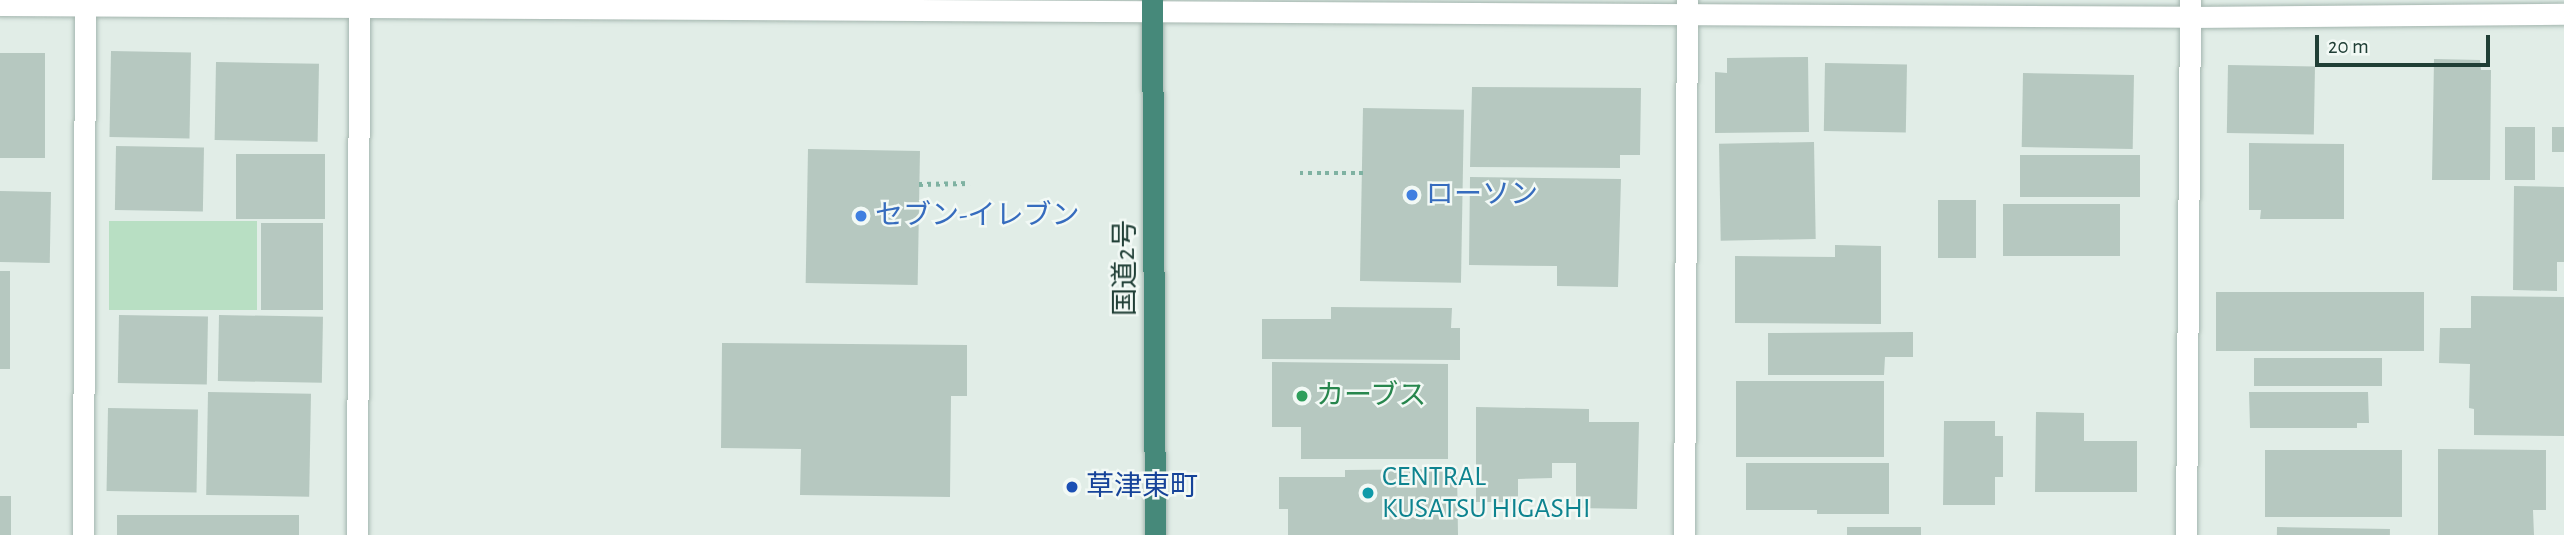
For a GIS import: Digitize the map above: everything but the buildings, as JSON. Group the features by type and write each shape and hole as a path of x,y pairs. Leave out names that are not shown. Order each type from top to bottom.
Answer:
{"highway":[{"name":"国道2号","path":"1152,6 1155,535"}],"street":[{"path":"83,535 85,2"},
{"path":"0,5 85,2 359,8 580,3 1687,6 2190,8 2564,14"},
{"path":"1684,535 1687,6"},
{"path":"357,535 359,8"},
{"path":"2186,535 2190,8"}],"path":[{"path":"1300,173 1363,173"},
{"path":"919,184 970,183"}],"green space":[{"path":"109,221 257,221 257,310 109,310"}],"place":[{"name":"ローソン","path":"1412,195"},
{"name":"セブン-イレブン","path":"861,216"},
{"name":"カーブス","path":"1302,396"},
{"name":"草津東町","path":"1072,487"},
{"name":"CENTRAL KUSATSU HIGASHI","path":"1368,493"}]}
